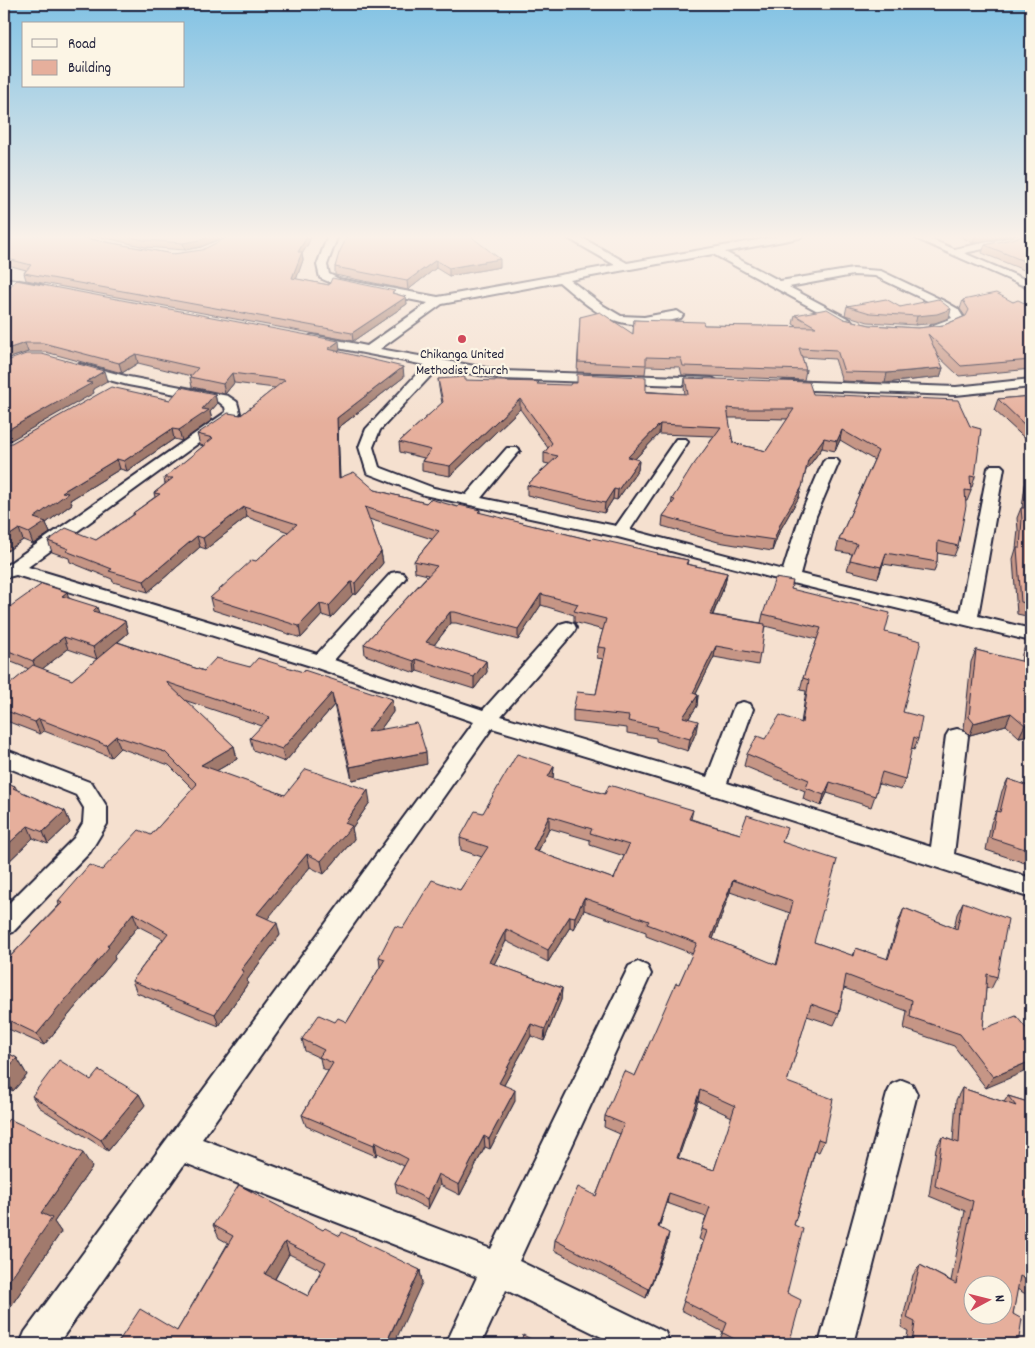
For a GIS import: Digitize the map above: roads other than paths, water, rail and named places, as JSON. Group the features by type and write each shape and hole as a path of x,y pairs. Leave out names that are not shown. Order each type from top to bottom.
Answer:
{"street":[{"path":"421,298 438,301 455,298"},
{"path":"587,298 621,320 655,320 678,315"},
{"path":"801,298 847,323 861,326"},
{"path":"922,330 937,329 958,320 954,312 929,298"},
{"path":"370,350 438,301"},
{"path":"301,337 468,370 503,375 730,383"},
{"path":"9,571 233,413 232,405 223,399 128,381 64,363"},
{"path":"435,363 374,428 366,447 372,470 430,492 472,499 620,532 790,578 1031,636"},
{"path":"112,391 128,381"},
{"path":"769,384 956,391 1031,383"},
{"path":"620,532 681,442"},
{"path":"472,499 512,451"},
{"path":"790,578 808,516 831,462"},
{"path":"968,620 996,468"},
{"path":"9,571 321,662 488,720 714,787 1031,888"},
{"path":"321,662 397,577"},
{"path":"37,1344 488,720 567,628"},
{"path":"714,787 743,709"},
{"path":"941,859 957,736"},
{"path":"4,757 84,789 96,807 95,824 82,845 4,924"},
{"path":"463,1344 638,974"},
{"path":"836,1344 902,1094"},
{"path":"181,1146 498,1268 654,1344"}],"place":[{"name":"Chikanga United Methodist Church","path":"462,339"}]}
